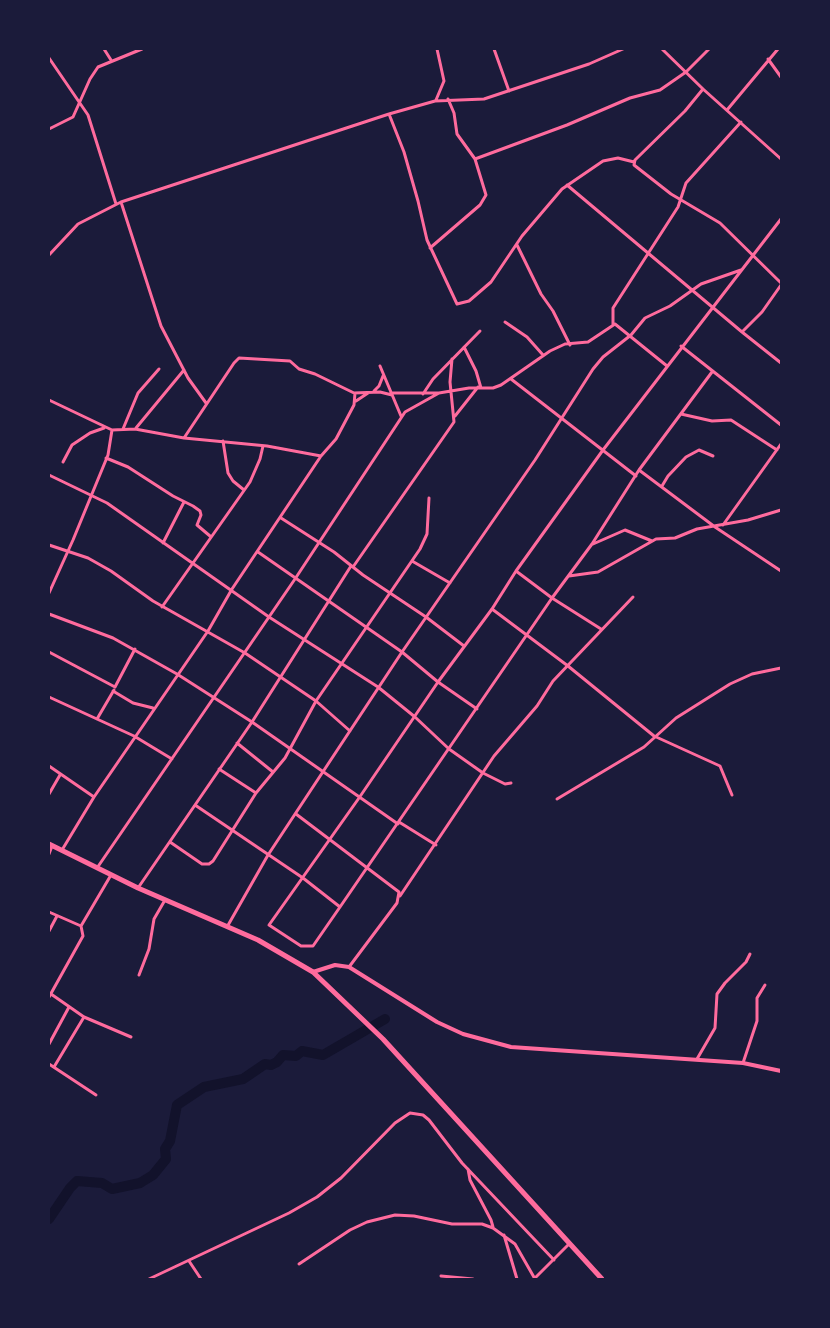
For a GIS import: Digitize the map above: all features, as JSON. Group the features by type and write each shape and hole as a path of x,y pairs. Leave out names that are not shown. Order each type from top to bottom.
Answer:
{"highway":[{"path":"50,845 138,888 258,940 313,972 356,1011 602,1279"}],"main road":[{"path":"313,972 335,965 349,967 437,1022 463,1034 488,1042 532,1050 743,1063 781,1071"}],"street":[{"path":"104,49 111,60"},
{"path":"49,129 69,121 76,113 93,72 103,63 142,49"},
{"path":"435,101 444,81 437,49"},
{"path":"494,49 509,91"},
{"path":"49,255 78,224 121,202 389,114 448,99 477,101 589,64 623,49"},
{"path":"662,49 703,89 781,159"},
{"path":"475,159 567,125 630,98 660,90 686,72 709,49"},
{"path":"727,110 778,49"},
{"path":"49,58 90,120 116,204"},
{"path":"768,59 781,78"},
{"path":"634,162 685,111 703,89"},
{"path":"430,248 484,199 486,191 475,159 457,134 448,99"},
{"path":"389,114 404,152 430,248 457,304 469,301 482,293 505,265 517,244 556,195 567,185 603,161 618,158 634,162"},
{"path":"613,324 613,308 678,207 682,190 693,174 741,122"},
{"path":"634,162 635,167 680,199 720,223 754,254 781,284 762,312 742,332"},
{"path":"567,185 781,363"},
{"path":"121,202 153,304 184,370 206,403"},
{"path":"712,372 640,470 592,544 552,598 313,946 301,946 269,925 360,798 438,682 492,609 516,571 603,450 681,346 781,219"},
{"path":"517,244 541,294 553,310 570,345"},
{"path":"227,927 268,855 324,773 378,687 535,460 560,419 603,357 631,335 645,318 670,306 692,289 742,270"},
{"path":"504,322 527,337 543,355"},
{"path":"184,438 234,363 246,357 290,360 299,369 316,374 339,388 355,393 439,393 493,388 511,380 543,355 560,346 588,342 613,324 618,324 667,366"},
{"path":"423,394 433,379 480,331"},
{"path":"681,346 781,424"},
{"path":"464,347 476,371 479,388"},
{"path":"452,359 450,379 455,416"},
{"path":"380,366 401,416"},
{"path":"123,429 138,393 159,369"},
{"path":"135,429 184,370"},
{"path":"62,851 94,797 134,736 208,631 232,589 321,456 336,439 356,401 379,386 384,375"},
{"path":"511,380 636,476"},
{"path":"138,888 252,722 352,566 447,433 455,416 479,388"},
{"path":"355,393 356,401"},
{"path":"97,868 295,579 401,416 439,393"},
{"path":"49,400 112,430 135,429 184,438 263,446 321,456"},
{"path":"681,414 712,421 731,420 776,450"},
{"path":"63,462 72,445 90,433 105,428"},
{"path":"49,593 68,552 106,458 112,430"},
{"path":"223,441 228,473 233,481 244,490"},
{"path":"723,525 781,444"},
{"path":"162,607 256,472 263,446"},
{"path":"662,486 668,476 686,457 699,450 713,456"},
{"path":"106,458 128,467 200,511 201,515 196,525 210,536"},
{"path":"640,470 715,527 781,571"},
{"path":"49,475 107,503 304,640 378,687 415,717 449,749 483,773 505,784 511,783"},
{"path":"170,842 205,865 213,861 232,828 256,793 285,758 316,701 412,561 427,534 430,498"},
{"path":"163,543 184,502"},
{"path":"568,576 598,572 652,541 675,538 697,529 715,527 781,510"},
{"path":"281,518 426,617 464,646"},
{"path":"592,544 625,530 652,541"},
{"path":"49,545 88,558 111,571 162,607 245,653 282,676 316,701 350,731"},
{"path":"258,552 402,652 438,682 477,709"},
{"path":"412,561 450,583"},
{"path":"516,571 552,598 601,629"},
{"path":"349,967 436,845 494,756 568,666 633,597"},
{"path":"492,609 568,666 654,736 720,766 732,795"},
{"path":"49,614 106,635 136,649 252,722 398,823 436,845"},
{"path":"97,719 136,649"},
{"path":"49,652 114,689 133,703 153,708"},
{"path":"557,799 644,748 654,736 676,718 737,680 781,668"},
{"path":"49,697 134,736 172,759"},
{"path":"237,743 273,772"},
{"path":"49,766 94,797"},
{"path":"219,769 256,793"},
{"path":"49,794 60,775"},
{"path":"195,804 303,878 340,907"},
{"path":"296,814 399,892 400,896"},
{"path":"49,854 50,845"},
{"path":"80,926 111,875"},
{"path":"139,975 149,949 154,919 165,900"},
{"path":"49,912 80,926 83,932 81,942 50,996 84,1017 131,1037"},
{"path":"49,931 57,916"},
{"path":"697,1059 715,1028 717,994 725,982 746,962 750,954"},
{"path":"743,1063 757,1021 757,998 765,985"},
{"path":"49,1044 69,1007"},
{"path":"54,1067 84,1017"},
{"path":"49,1064 96,1095"},
{"path":"149,1279 289,1213 317,1197 341,1178 395,1123 410,1113 423,1115 429,1120 467,1168 554,1260"},
{"path":"467,1168 470,1180 491,1220 493,1228"},
{"path":"299,1264 350,1230 386,1216 414,1216 452,1224 482,1224 493,1228 504,1234 518,1248 535,1279 568,1244"},
{"path":"504,1234 517,1279"},
{"path":"189,1261 201,1279"},
{"path":"441,1276 473,1279"}],"waterway":[{"path":"49,1219 77,1181 102,1183 112,1189 140,1183 153,1175 166,1159 165,1149 170,1141 177,1105 204,1087 243,1079 265,1064 271,1065 277,1062 283,1055 296,1056 302,1051 323,1055 385,1019"}]}
